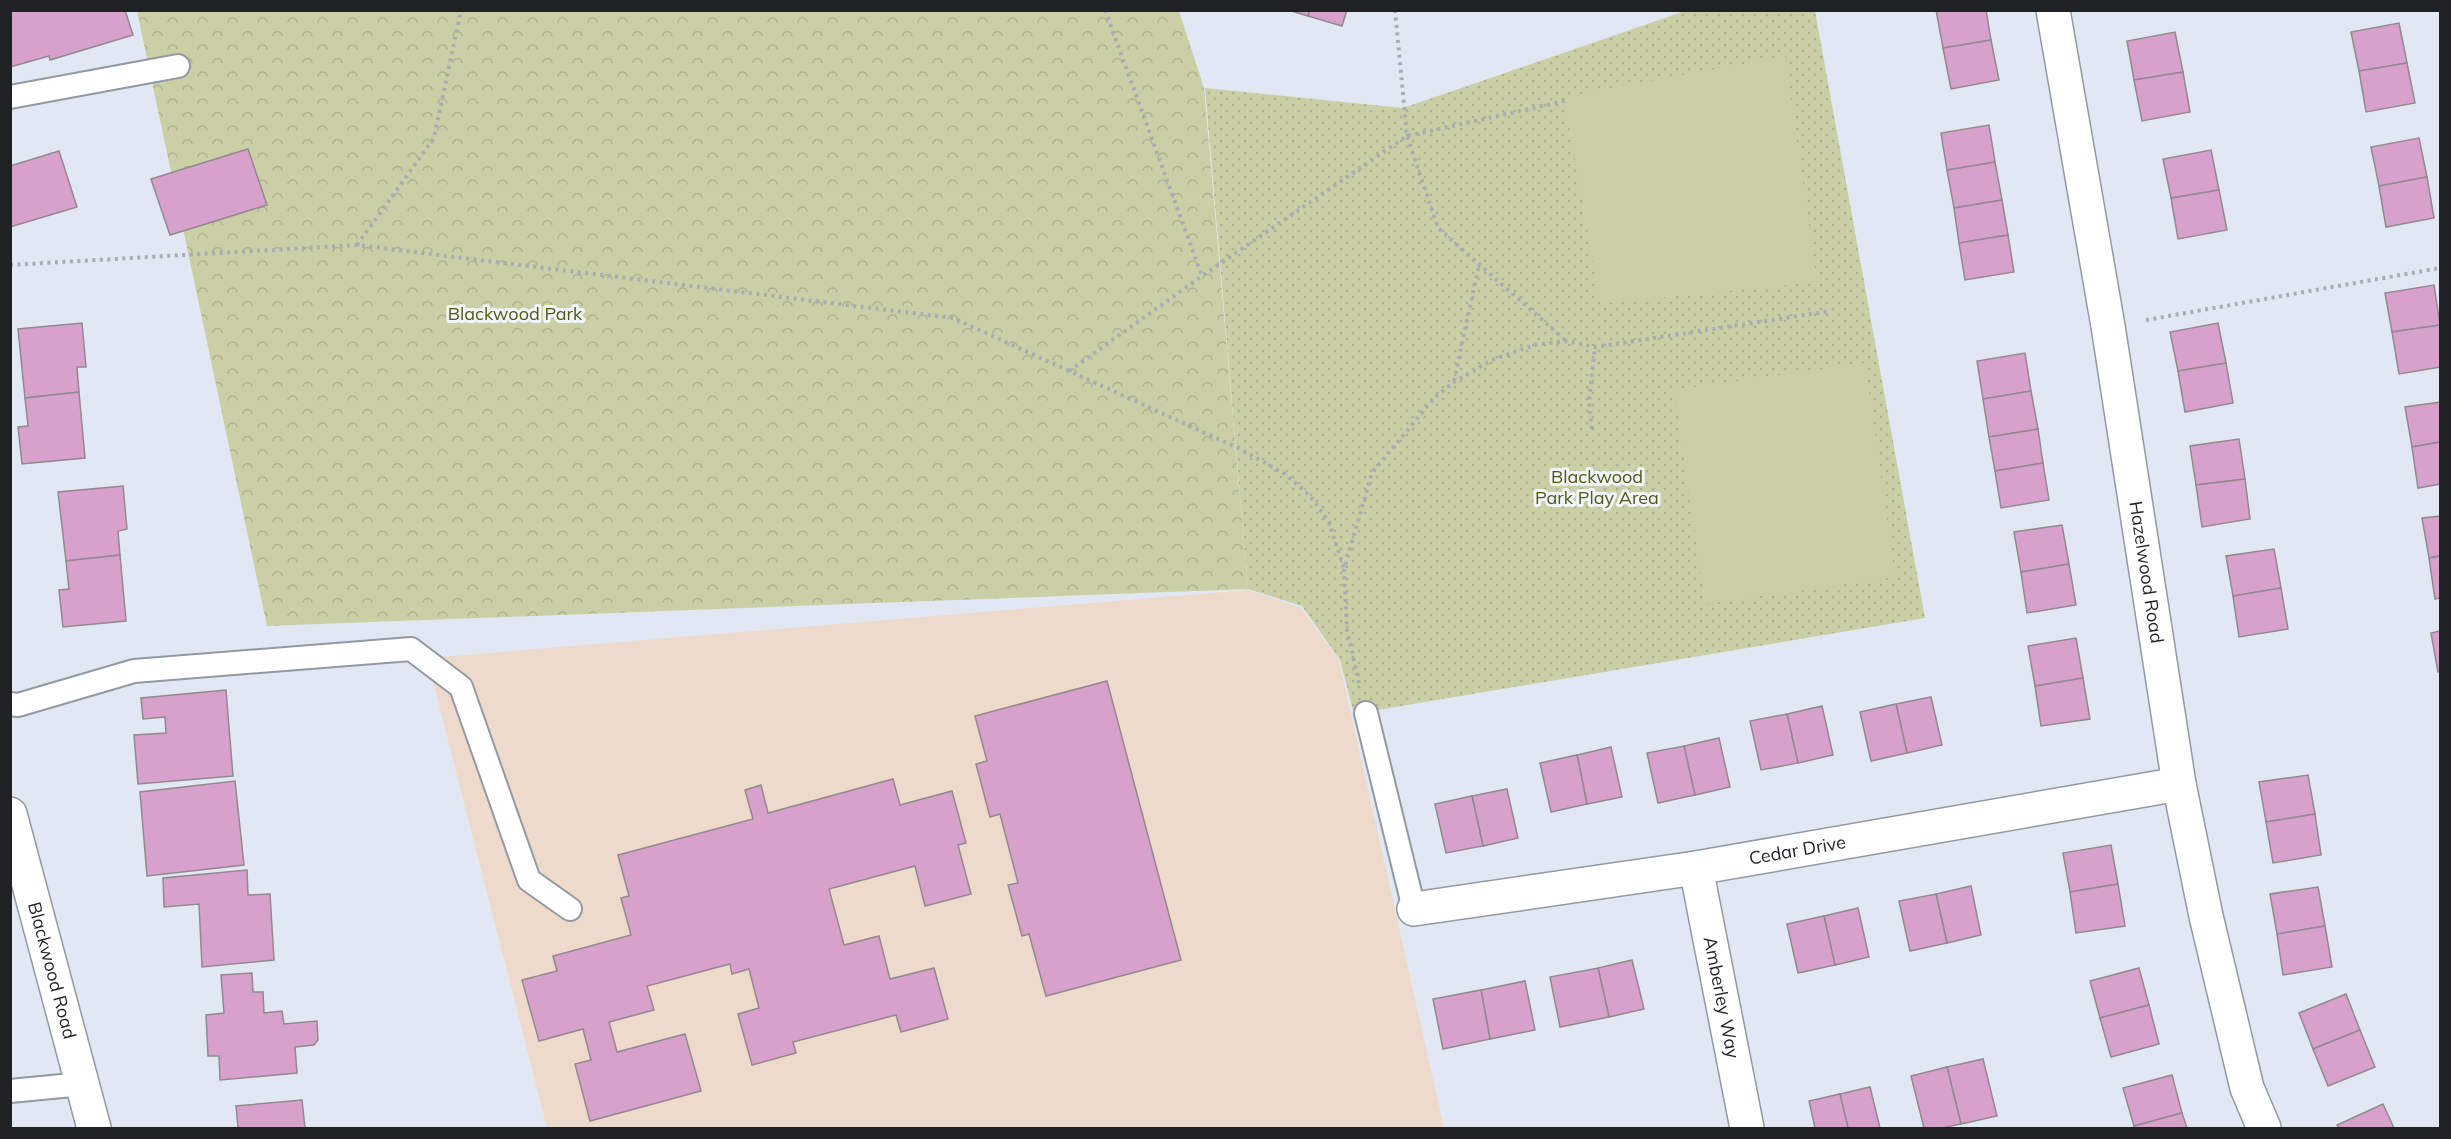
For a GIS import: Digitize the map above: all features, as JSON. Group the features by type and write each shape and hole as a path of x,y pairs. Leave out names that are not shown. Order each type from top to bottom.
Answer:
{"street":[{"name":"Hazelwood Road","path":"2054,10 2108,326 2179,784 2206,916 2247,1088 2264,1128"},
{"name":"Cedar Drive","path":"1414,909 1696,868 2179,784"},
{"name":"Blackwood Road","path":"10,814 94,1128"},
{"name":"Amberley Way","path":"1696,868 1747,1128"}],"lane":[{"path":"10,97 178,66"},
{"path":"10,704 18,705 134,671 411,649 461,687 529,880 570,909"},
{"path":"1366,713 1414,909"},
{"path":"10,1091 83,1084"}],"path":[{"path":"357,245 434,138 461,10"},
{"path":"1105,10 1202,276"},
{"path":"1395,10 1407,136 1438,228 1566,341"},
{"path":"1069,371 1202,276 1407,136 1569,100"},
{"path":"10,265 357,245 953,318 1238,448 1285,474 1310,496 1329,522 1344,569 1347,630 1366,713"},
{"path":"1454,382 1480,264"},
{"path":"2108,326 2440,268"},
{"path":"1344,569 1372,473 1434,398 1454,382 1492,360 1534,345 1566,341 1594,347 1831,311"},
{"path":"1592,429 1590,402 1594,347"}],"shaded area":[{"path":"1248,590 1301,608 1339,660 1444,1128 547,1128 427,658"}],"green space":[{"name":"Blackwood Park","path":"137,11 1179,11 1204,88 1248,589 267,626"},
{"name":"Blackwood Park Play Area","path":"1685,11 1815,11 1925,618 1354,714 1340,660 1302,606 1248,589 1205,88 1403,108"},
{"path":"1785,56 1817,282 1600,304 1564,97"},
{"path":"1865,363 1895,577 1705,604 1674,390"}],"building":[{"path":"10,10 125,10 133,35 50,60 49,56 10,67"},
{"path":"1288,10 1310,10 1308,16"},
{"path":"1310,10 1347,10 1342,26 1308,16"},
{"path":"1936,10 1986,10 1991,40 1943,48"},
{"path":"2399,23 2407,63 2359,71 2351,32"},
{"path":"2175,32 2183,72 2134,80 2127,41"},
{"path":"1991,40 1999,80 1951,89 1943,48"},
{"path":"2407,63 2415,103 2366,112 2359,71"},
{"path":"2183,72 2190,112 2142,121 2134,80"},
{"path":"1989,125 1995,162 1947,170 1941,133"},
{"path":"2419,138 2427,177 2379,186 2371,147"},
{"path":"248,149 267,205 170,235 151,179"},
{"path":"2211,150 2219,190 2171,198 2163,159"},
{"path":"59,151 77,207 10,227 10,166"},
{"path":"1995,162 2002,200 1954,208 1947,170"},
{"path":"2427,177 2434,218 2386,227 2379,186"},
{"path":"2219,190 2227,230 2178,239 2171,198"},
{"path":"2002,200 2008,235 1959,243 1954,208"},
{"path":"2008,235 2014,272 1965,280 1959,243"},
{"path":"2434,285 2440,325 2392,332 2385,293"},
{"path":"82,323 86,367 77,367 79,392 25,398 18,329"},
{"path":"2218,323 2226,363 2178,371 2170,332"},
{"path":"2440,325 2440,367 2399,374 2392,332"},
{"path":"2025,353 2031,391 1983,399 1977,361"},
{"path":"2226,363 2233,403 2185,412 2178,371"},
{"path":"2031,391 2038,429 1989,437 1983,399"},
{"path":"79,392 85,458 22,464 18,427 28,426 25,398"},
{"path":"2440,402 2440,442 2412,447 2405,407"},
{"path":"2038,429 2043,463 1995,471 1989,437"},
{"path":"2239,439 2245,479 2196,485 2190,446"},
{"path":"2440,442 2440,484 2418,488 2412,447"},
{"path":"2043,463 2049,500 2001,508 1995,471"},
{"path":"2245,479 2250,519 2202,527 2196,485"},
{"path":"123,486 127,529 118,531 120,555 66,561 58,492"},
{"path":"2440,516 2440,556 2429,558 2422,518"},
{"path":"2062,525 2069,564 2021,572 2014,532"},
{"path":"2274,549 2281,588 2233,596 2226,556"},
{"path":"120,555 126,621 63,627 59,590 69,589 66,561"},
{"path":"2440,556 2440,598 2435,599 2429,558"},
{"path":"2069,564 2076,605 2027,613 2021,572"},
{"path":"2281,588 2288,629 2239,637 2233,596"},
{"path":"2440,631 2440,672 2438,672 2431,633"},
{"path":"2076,638 2083,678 2035,686 2028,646"},
{"path":"2083,678 2090,719 2041,726 2035,686"},
{"path":"1107,681 1181,960 1046,996 1029,934 1022,936 1008,885 1018,883 1000,814 990,817 976,764 987,761 975,716"},
{"path":"226,690 233,776 138,784 134,735 166,733 165,717 143,719 141,698"},
{"path":"1931,697 1942,745 1907,753 1896,704"},
{"path":"1896,704 1907,753 1871,761 1860,712"},
{"path":"1822,706 1833,755 1798,763 1787,714"},
{"path":"1787,714 1798,763 1761,770 1750,721"},
{"path":"1719,738 1730,787 1695,795 1684,746"},
{"path":"1684,746 1695,795 1658,803 1647,753"},
{"path":"1611,747 1622,797 1587,804 1577,755"},
{"path":"1577,755 1587,804 1551,812 1540,763"},
{"path":"2308,775 2315,814 2266,822 2259,782"},
{"path":"893,779 900,805 952,791 966,843 958,845 971,894 925,906 915,866 829,889 844,945 879,936 890,979 934,968 948,1019 901,1032 896,1015 793,1042 796,1053 752,1065 738,1014 759,1008 749,969 732,974 730,964 647,986 654,1010 609,1022 617,1052 685,1034 701,1091 590,1121 575,1064 591,1060 583,1029 539,1041 522,980 557,971 553,956 631,935 621,898 629,896 618,855 753,819 745,790 761,785 768,813"},
{"path":"235,781 244,865 147,876 140,792"},
{"path":"1507,789 1518,838 1483,846 1472,796"},
{"path":"1472,796 1483,846 1446,853 1435,804"},
{"path":"2315,814 2321,855 2273,863 2266,822"},
{"path":"2111,845 2118,884 2070,892 2063,853"},
{"path":"247,870 248,895 270,894 274,960 202,967 199,904 164,907 163,878"},
{"path":"2118,884 2125,926 2076,933 2070,892"},
{"path":"1971,886 1981,935 1947,943 1936,894"},
{"path":"2318,887 2325,926 2277,934 2270,894"},
{"path":"1936,894 1947,943 1910,951 1899,901"},
{"path":"1858,908 1869,957 1835,965 1824,916"},
{"path":"1824,916 1835,965 1798,973 1787,924"},
{"path":"2325,926 2332,967 2283,975 2277,934"},
{"path":"1632,960 1644,1009 1609,1017 1598,968"},
{"path":"1598,968 1609,1017 1560,1027 1550,977"},
{"path":"2139,968 2149,1005 2100,1018 2090,981"},
{"path":"252,973 253,992 263,992 264,1013 282,1011 284,1024 317,1021 318,1040 314,1045 295,1047 297,1073 220,1080 219,1056 208,1056 206,1015 224,1013 221,975"},
{"path":"1525,981 1535,1030 1490,1039 1481,990"},
{"path":"1481,990 1490,1039 1443,1049 1433,999"},
{"path":"2346,994 2360,1030 2313,1049 2299,1013"},
{"path":"2149,1005 2159,1044 2111,1057 2100,1018"},
{"path":"2360,1030 2375,1067 2328,1086 2313,1049"},
{"path":"1983,1059 1997,1116 1961,1124 1947,1067"},
{"path":"1947,1067 1961,1124 1942,1128 1924,1128 1911,1076"},
{"path":"2172,1075 2182,1113 2134,1126 2123,1088"},
{"path":"1870,1087 1880,1128 1848,1128 1840,1094"},
{"path":"1840,1094 1848,1128 1815,1128 1809,1101"},
{"path":"302,1100 305,1128 238,1128 236,1106"},
{"path":"2383,1104 2394,1128 2339,1128 2337,1125"},
{"path":"2182,1113 2187,1128 2134,1128 2134,1126"}]}
